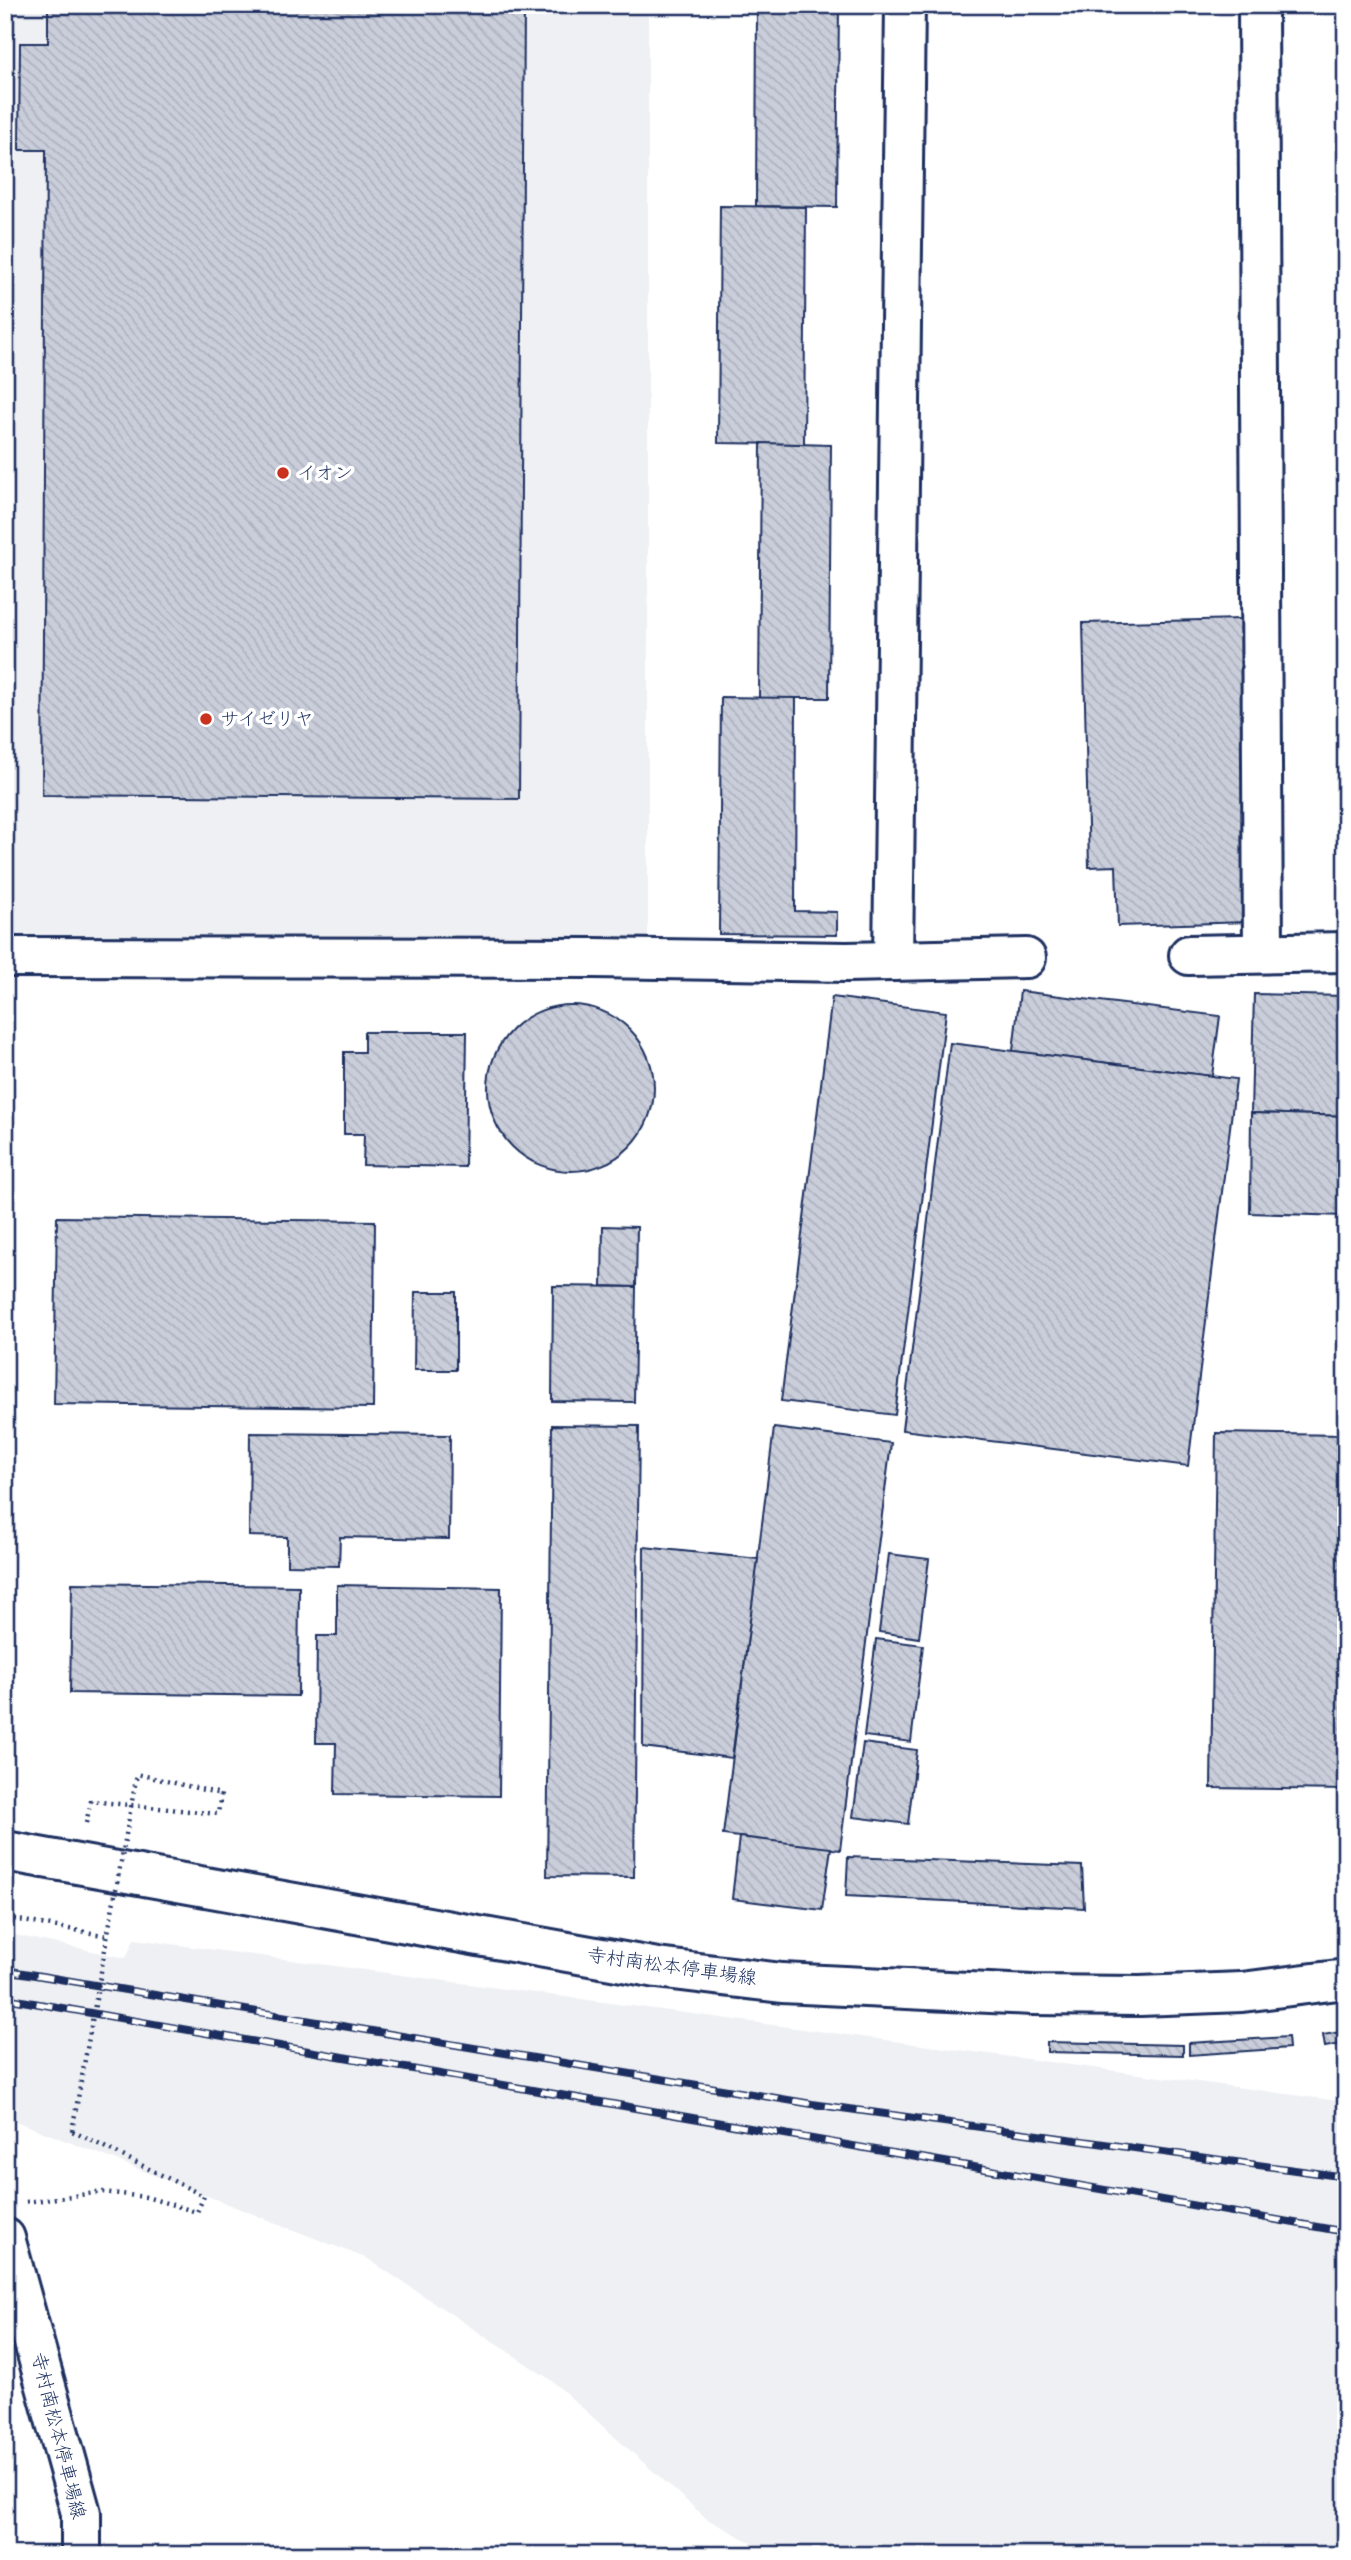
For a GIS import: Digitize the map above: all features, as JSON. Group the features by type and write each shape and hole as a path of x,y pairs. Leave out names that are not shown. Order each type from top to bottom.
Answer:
{"main road":[{"path":"893,961 905,5"},
{"path":"1258,5 1263,953"},
{"path":"1189,955 1346,952"},
{"path":"5,957 893,961 1026,958"},
{"name":"寺村南松本停車場線","path":"5,1851 644,1966 782,1983 1032,1995 1140,1996 1242,1992 1346,1979"},
{"name":"寺村南松本停車場線","path":"7,2252 81,2513 80,2555"}],"path":[{"path":"23,2203 103,2192 146,2197 197,2212 204,2196 72,2131 107,1936 137,1774 221,1794 218,1814 91,1801 86,1823"},
{"path":"7,1918 107,1936"}],"shaded area":[{"name":"イオン","path":"5,5 648,5 648,943 5,937"},
{"path":"5,1933 126,1958 134,1939 1346,2102 1346,2555 775,2555 707,2519 551,2380 368,2259 5,2117"}],"building":[{"name":"イオン","path":"48,5 524,5 519,799 42,795 46,150 19,150 20,43 48,43"},
{"path":"757,5 839,5 837,207 756,206"},
{"path":"720,206 806,207 804,444 718,443"},
{"path":"761,443 831,445 829,698 759,698"},
{"path":"1241,619 1248,922 1118,926 1116,866 1089,867 1083,623"},
{"path":"721,697 796,698 795,911 837,912 837,935 719,934"},
{"path":"1020,991 1220,1016 1212,1076 1013,1051"},
{"path":"1254,994 1346,996 1346,1116 1251,1113"},
{"path":"832,997 946,1012 895,1415 781,1401"},
{"path":"571,1005 603,1012 630,1029 647,1056 654,1088 647,1120 630,1147 603,1164 571,1171 539,1164 512,1147 495,1120 488,1088 495,1056 512,1029 539,1012"},
{"path":"364,1032 467,1032 465,1167 363,1165 364,1134 344,1134 344,1052 364,1052"},
{"path":"950,1043 1236,1079 1188,1466 902,1430"},
{"path":"1251,1113 1346,1116 1346,1216 1250,1213"},
{"path":"57,1217 375,1221 373,1408 54,1404"},
{"path":"603,1226 637,1227 636,1287 602,1286"},
{"path":"553,1286 636,1287 634,1402 552,1401"},
{"path":"415,1292 456,1292 456,1370 414,1370"},
{"path":"552,1425 639,1426 634,1877 547,1876"},
{"path":"774,1428 891,1443 840,1850 723,1835"},
{"path":"250,1433 450,1435 449,1539 340,1537 339,1566 287,1565 287,1537 249,1536"},
{"path":"1216,1433 1346,1435 1346,1790 1211,1788"},
{"path":"644,1547 758,1559 732,1758 643,1747"},
{"path":"889,1554 929,1559 919,1638 879,1632"},
{"path":"72,1583 299,1586 298,1696 70,1693"},
{"path":"337,1585 501,1588 499,1796 335,1794 336,1743 316,1743 317,1636 337,1636"},
{"path":"876,1639 923,1645 911,1742 864,1736"},
{"path":"863,1743 917,1750 908,1824 853,1817"},
{"path":"739,1837 831,1848 822,1910 732,1899"},
{"path":"848,1857 1082,1866 1084,1908 846,1896"},
{"path":"1346,2031 1346,2043 1325,2047 1323,2035"},
{"path":"1288,2037 1289,2048 1189,2055 1189,2043"},
{"path":"1047,2042 1183,2045 1183,2055 1047,2052"}],"railway":[{"path":"5,1970 812,2104 1346,2177"},
{"path":"5,1998 1346,2232"}],"place":[{"name":"イオン","path":"283,473"},
{"name":"サイゼリヤ","path":"206,719"}]}
